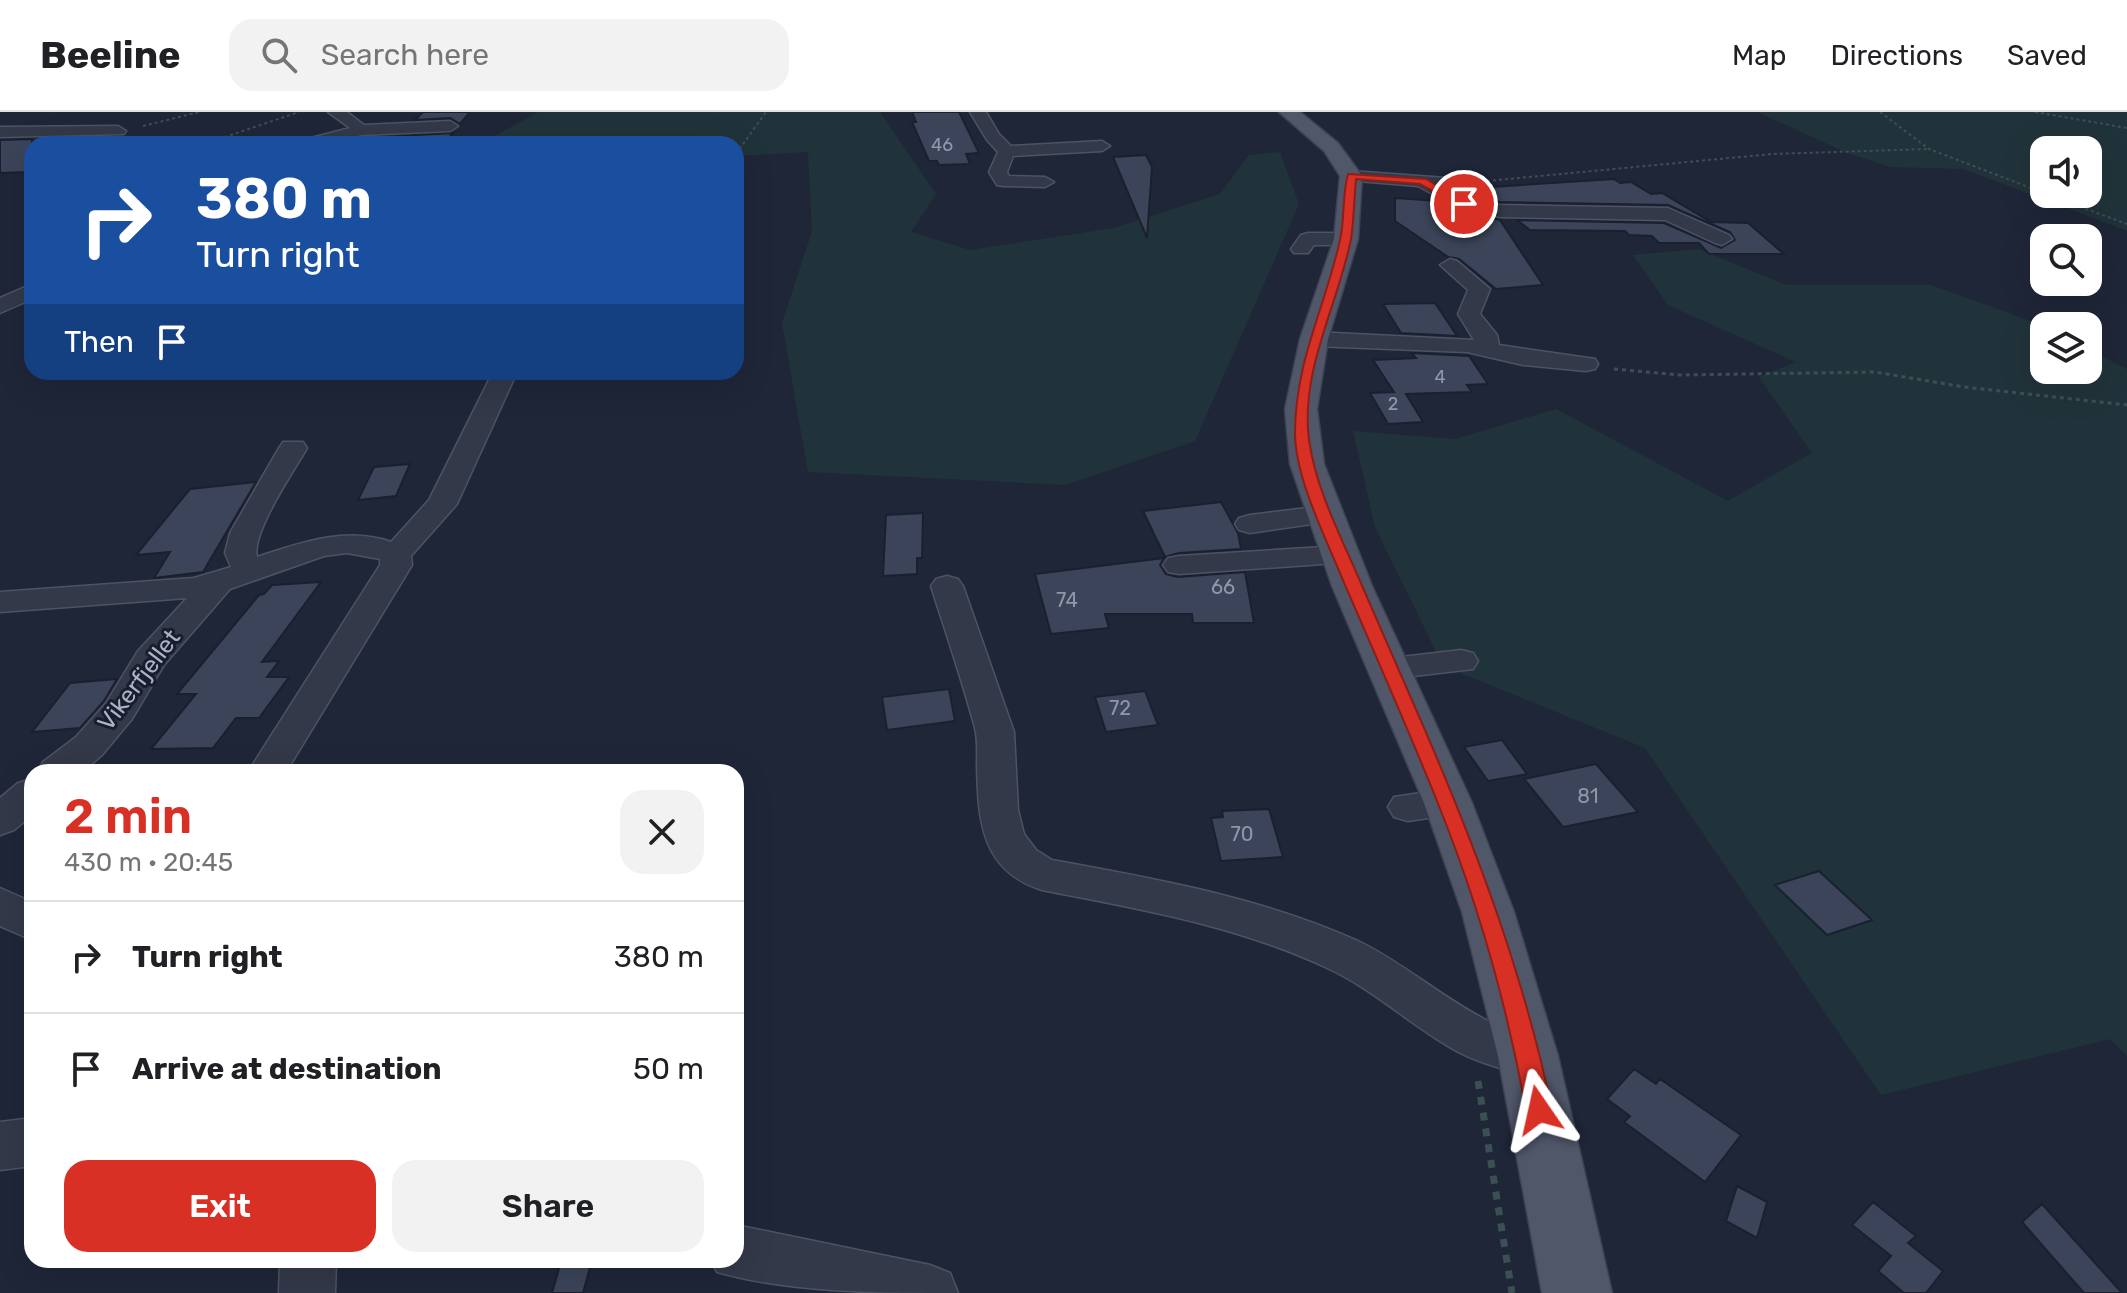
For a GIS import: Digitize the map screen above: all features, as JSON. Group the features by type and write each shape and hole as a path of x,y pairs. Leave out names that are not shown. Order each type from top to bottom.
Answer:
{"main road":[{"path":"1288,112 1331,147 1351,176 1346,239 1314,339 1301,409 1307,464 1323,515 1388,668 1428,805 1488,912 1528,1056 1577,1293"}],"street":[{"path":"336,112 347,116 360,130"},
{"path":"978,112 993,137 1007,151 1102,146"},
{"path":"66,131 91,115"},
{"path":"338,136 360,130 430,126 452,119"},
{"path":"0,132 118,131"},
{"path":"111,136 118,131"},
{"path":"1007,151 998,172 1003,181 1045,182"},
{"path":"1351,176 1477,182"},
{"path":"1422,181 1449,198 1476,208 1668,214 1722,239"},
{"path":"1301,249 1308,239 1346,239"},
{"path":"1450,265 1479,289 1469,314 1485,335 1488,349"},
{"path":"0,306 24,295"},
{"path":"1314,339 1448,344 1488,349 1523,358 1586,364"},
{"path":"272,764 396,565 396,554 442,504 503,380"},
{"path":"232,578 245,533 293,448"},
{"path":"1250,524 1323,515"},
{"path":"0,602 163,591 232,578 303,553 361,543 379,545 396,554"},
{"path":"1179,565 1340,555"},
{"name":"Vikerfjellet","path":"67,764 89,746 119,711 150,659 232,578"},
{"path":"947,586 995,732 998,810 1005,838 1021,861 1042,874 1194,903 1260,923 1341,954 1386,978 1472,1036 1528,1056"},
{"path":"1388,668 1461,661"},
{"path":"0,820 24,800"},
{"path":"0,905 24,918"},
{"path":"0,1146 24,1143"},
{"path":"744,1255 930,1293"},
{"path":"307,1293 308,1268"}],"path":[{"path":"118,131 199,112"},
{"path":"228,136 299,112"},
{"path":"744,143 766,112"},
{"path":"1880,112 1929,149 2030,188"},
{"path":"2035,112 2127,128"},
{"path":"1477,182 1772,154 1929,149"},
{"path":"2083,208 2127,224"},
{"path":"1586,364 1647,374 1875,372 1964,387 2127,405"}],"shaded area":[{"path":"538,112 880,112 936,194 911,232 970,250 1114,228 1220,194 1249,155 1280,152 1299,204 1195,441 1065,485 808,472 782,323 812,231 808,152 744,156 744,136 494,136"},
{"path":"1757,112 2127,112 2127,231 2067,208 2102,208 2102,136 2030,136 2030,194 1964,169 1890,167 1845,152"},
{"path":"1699,249 1786,285 1931,285 2030,321 2030,384 2102,384 2102,356 2127,369 2127,1056 2110,1039 1881,1095 1645,748 1443,666 1375,527 1353,431 1455,439 1556,409 1728,501 1812,453 1759,377 1796,362 1668,305 1633,255"}],"building":[{"path":"423,112 470,112 460,124 450,118 415,120"},
{"path":"912,112 959,112 979,153 966,154 970,164 939,165 937,161 929,161 912,122 916,122"},
{"path":"453,133 450,136 398,136"},
{"path":"24,139 24,172 0,173 0,140"},
{"path":"1146,155 1152,167 1147,238 1113,157"},
{"path":"1614,179 1620,183 1631,182 1651,194 1662,193 1711,222 1748,223 1784,254 1709,254 1699,243 1659,243 1652,236 1629,235 1625,231 1530,230 1517,220 1664,223 1721,248 1735,240 1730,232 1668,205 1500,202 1491,200 1475,188"},
{"path":"1395,198 1439,201 1452,208 1500,220 1543,285 1496,289 1459,259 1448,257 1395,221"},
{"path":"1435,303 1457,336 1401,333 1383,304"},
{"path":"1412,353 1469,356 1488,384 1467,385 1472,392 1406,394 1423,422 1388,424 1370,393 1394,392 1373,360 1416,358"},
{"path":"410,464 396,496 358,500 374,467"},
{"path":"256,482 203,572 154,578 170,552 136,555 190,489"},
{"path":"1221,502 1238,533 1241,549 1179,553 1165,557 1143,511"},
{"path":"923,513 922,558 917,558 917,574 883,576 886,515"},
{"path":"1164,558 1160,565 1166,574 1178,577 1245,572 1254,623 1193,623 1192,614 1105,614 1109,628 1051,634 1035,574"},
{"path":"321,582 262,662 279,661 267,677 289,677 259,718 236,718 213,748 151,749 196,694 177,694 259,595 272,585"},
{"path":"117,679 104,701 80,728 32,732 70,683"},
{"path":"949,689 955,721 887,730 882,697"},
{"path":"1145,691 1158,725 1106,732 1095,697"},
{"path":"1502,740 1527,774 1488,781 1464,747"},
{"path":"1596,764 1638,812 1563,827 1524,779"},
{"path":"1269,809 1283,857 1221,861 1211,818 1223,817 1222,811"},
{"path":"1819,871 1872,920 1827,935 1775,885"},
{"path":"1634,1069 1656,1084 1660,1079 1741,1135 1705,1182 1624,1122 1630,1116 1607,1099"},
{"path":"1737,1186 1767,1202 1757,1238 1726,1221"},
{"path":"1873,1202 1916,1236 1908,1243 1943,1271 1926,1293 1904,1293 1878,1271 1891,1256 1852,1225"},
{"path":"2042,1204 2122,1293 2084,1293 2022,1222"},
{"path":"559,1268 590,1268 583,1293 552,1293"}],"route":[{"path":"1464,204 1422,181 1351,176 1346,239 1314,339 1301,409 1302,436 1323,515 1448,803 1488,912 1528,1056 1539,1110"}]}
